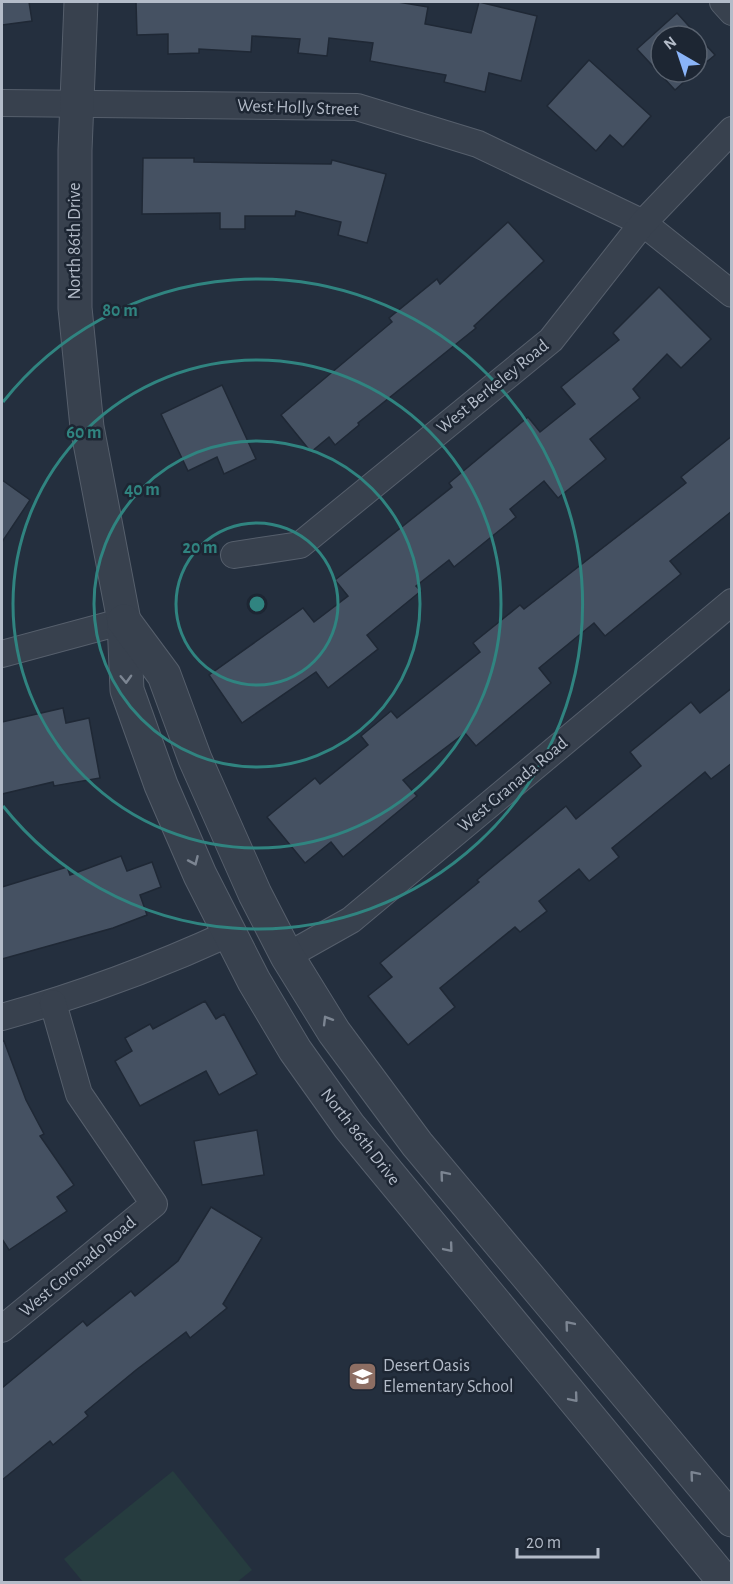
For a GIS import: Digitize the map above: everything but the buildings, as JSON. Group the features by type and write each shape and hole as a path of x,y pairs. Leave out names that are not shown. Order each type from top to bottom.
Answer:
{"street":[{"name":"North 86th Drive","path":"81,2 76,104 76,320 87,427 124,621 127,690 161,785 200,875 230,933 284,1030 321,1087 349,1126 725,1582"},
{"path":"723,2 732,12"},
{"name":"West Holly Street","path":"2,103 357,107 478,144 643,223 732,294"},
{"name":"West Berkeley Road","path":"234,555 300,545 551,340 643,223 732,130"},
{"name":"West Granada Road","path":"287,956 351,920 732,602"},
{"name":"North 86th Drive","path":"124,621 164,675 218,814 287,956 334,1032 417,1144 732,1520"},
{"path":"2,654 124,621"},
{"path":"2,1017 53,1003 155,967 230,933"},
{"name":"West Coronado Road","path":"2,1329 154,1204 79,1094 53,1003"},
{"path":"321,1087 357,1064"}],"green space":[{"path":"173,1471 252,1570 237,1582 83,1582 64,1559"}],"place":[{"name":"Desert Oasis Elementary School","path":"362,1376"}]}
